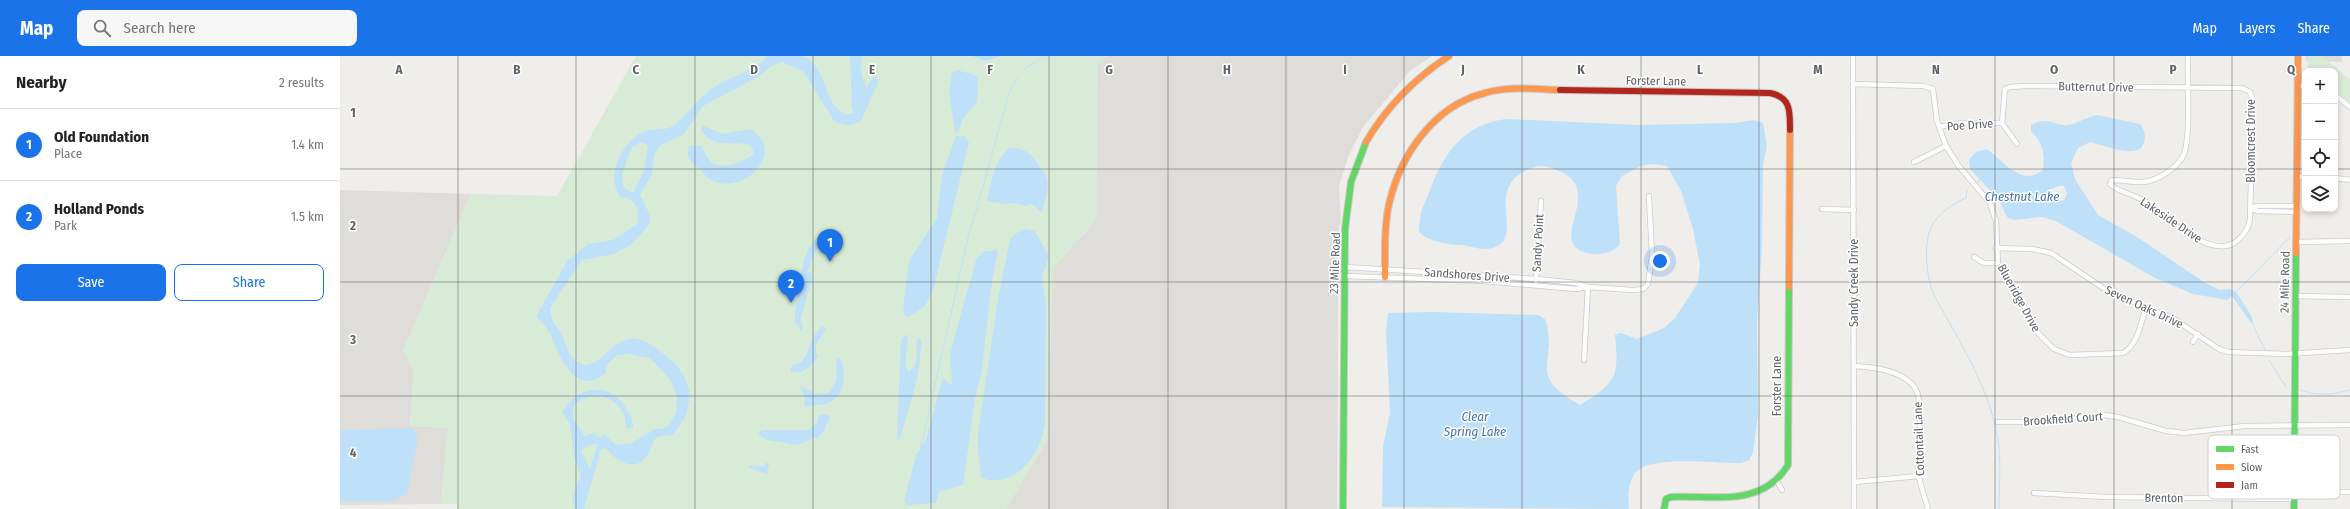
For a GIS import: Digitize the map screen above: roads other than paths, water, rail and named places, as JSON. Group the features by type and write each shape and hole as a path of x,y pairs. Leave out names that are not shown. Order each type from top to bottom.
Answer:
{"street":[{"name":"23 Mile Road","path":"1343,509 1345,267 1351,182 1364,148 1397,96 1426,71 1449,56"},
{"name":"Sandy Creek Drive","path":"1853,56 1854,509"},
{"name":"Lakeside Drive","path":"2188,56 2187,140 2185,151 2180,160 2167,173 2149,181 2112,180 2110,184 2142,199 2197,239 2215,247 2230,245 2243,235 2249,226 2251,208"},
{"name":"24 Mile Road","path":"2294,435 2298,56"},
{"name":"Blueridge Drive","path":"1853,84 1924,86 1932,89 1939,128 1946,146 1958,165 1990,203 1996,221 1996,248 1998,263 2006,279 2019,296 2038,334 2051,346 2065,354 2082,356 2117,353 2128,350 2135,340 2146,308"},
{"name":"Butternut Drive","path":"2002,123 2005,89 2012,86 2187,88"},
{"name":"Bloomcrest Drive","path":"2187,88 2242,88 2250,92 2253,100 2251,208"},
{"name":"Forster Lane","path":"1385,273 1388,210 1400,170 1413,147 1431,125 1444,112 1465,98 1486,91 1506,89 1780,94 1787,99 1790,105 1790,120 1788,466 1778,483"},
{"path":"2338,97 2350,107"},
{"name":"Poe Drive","path":"1939,128 1960,123 2002,123"},
{"path":"2002,123 2017,144"},
{"path":"1914,162 1946,146"},
{"path":"2297,177 2302,177"},
{"path":"2338,178 2350,180"},
{"name":"Sandshores Drive","path":"1345,267 1437,279 1576,289 1588,287 1638,290 1648,284 1652,256 1649,196"},
{"name":"Sandy Point","path":"1536,285 1540,201"},
{"path":"2251,208 2257,206 2297,209"},
{"path":"1822,209 1854,210"},
{"path":"2296,242 2350,242"},
{"name":"Seven Oaks Drive","path":"1996,248 2032,249 2050,253 2109,292 2174,319 2228,352 2286,354 2350,350"},
{"path":"1974,257 1984,263 1998,263"},
{"name":"Sandshores Drive","path":"1345,276 1385,273 1437,273 1537,279 1576,283 1588,287"},
{"path":"1437,273 1437,279"},
{"path":"1487,276 1487,282"},
{"path":"1584,360 1588,287"},
{"path":"2296,296 2350,297"},
{"path":"2193,342 2198,334"},
{"name":"Cottontail Lane","path":"1854,366 1877,368 1886,371 1909,383 1916,390 1918,406 1919,476 1928,509"},
{"name":"Brookfield Court","path":"1998,422 2040,422 2104,415 2118,417 2166,431 2184,433 2245,426 2350,425"},
{"path":"1854,482 1919,476"},
{"path":"1664,509 1666,499 1671,497 1749,496 1766,491 1778,483 1782,490"},
{"name":"Brenton","path":"2340,493 2350,492"},
{"name":"Brenton","path":"2034,493 2106,497 2208,496"}],"water":[{"path":"768,56 802,56 811,61 822,77 833,104 839,111 847,115 854,112 852,107 850,56 862,56 861,70 866,88 876,73 878,83 861,121 851,125 844,125 834,121 804,72 782,62 771,66 761,75 703,106 684,134 659,146 654,156 652,174 640,195 650,215 649,224 630,245 614,254 582,260 550,308 552,320 561,332 572,357 579,363 586,365 593,363 600,359 613,347 628,339 637,339 649,343 663,353 675,364 686,379 690,397 688,408 673,435 656,438 649,453 639,463 627,464 616,458 606,448 601,449 584,509 575,509 573,500 574,493 581,478 574,456 570,424 562,413 568,404 575,397 584,392 603,390 612,393 626,408 630,415 633,428 628,429 626,427 624,414 616,404 605,397 599,396 585,398 575,404 573,409 573,418 584,436 595,433 598,438 604,434 616,445 632,443 654,429 662,429 668,426 676,413 677,396 670,379 650,358 629,354 617,355 606,366 606,373 595,380 586,381 577,378 570,371 558,353 549,331 536,317 567,261 588,244 613,240 637,224 638,213 634,202 620,196 614,179 618,161 628,144 643,132 666,129 673,126 683,118 700,98 710,90 762,62","holes":["642,142 648,146 644,171 633,193 623,187 622,174 632,147","596,444 597,446 590,469 581,451 587,446"]},
{"path":"972,56 1001,56 985,61"},
{"path":"957,70 975,75 978,78 977,102 964,117 958,132 955,132 949,92 952,73"},
{"name":"Chestnut Lake","path":"2097,115 2140,124 2145,135 2141,148 2136,150 2121,150 2090,142 2078,148 2071,163 2075,179 2098,215 2137,237 2204,282 2219,290 2229,289 2236,292 2251,315 2254,327 2232,296 2227,300 2193,294 2155,278 2056,221 2042,217 2014,220 2007,217 1999,200 1970,169 1969,160 1976,152 1987,149 2006,165 2020,174 2027,176 2035,175 2043,170 2044,159 2041,144 2031,131 2031,125 2037,122 2047,121 2069,125","holes":["2059,186 2064,186 2067,193 2065,199 2062,201 2047,194 2049,190"]},
{"name":"Clear Spring Lake","path":"1506,119 1638,125 1734,123 1754,120 1763,123 1767,146 1763,165 1762,247 1757,324 1758,414 1753,453 1749,460 1741,463 1687,461 1658,463 1646,466 1634,474 1630,484 1629,509 1382,507 1383,447 1390,412 1386,332 1388,313 1432,312 1538,315 1545,319 1548,333 1548,375 1553,384 1563,394 1580,405 1602,390 1613,377 1616,360 1615,335 1621,333 1637,339 1664,328 1675,318 1698,283 1700,265 1693,229 1681,191 1667,166 1651,164 1641,166 1622,176 1616,186 1620,244 1611,251 1605,253 1593,254 1578,249 1572,241 1572,231 1578,193 1573,181 1561,172 1545,166 1535,167 1518,175 1509,186 1506,198 1506,234 1502,243 1492,248 1480,249 1433,241 1419,232 1423,206 1435,177 1449,153 1467,134 1491,122"},
{"path":"702,125 722,134 750,129 761,138 765,149 763,159 757,169 748,177 736,182 724,184 709,179 691,160 688,155 689,146 701,146 711,162 721,166 726,166 744,160 753,155 753,150 750,145 724,143 712,140 701,130"},
{"path":"956,136 964,136 969,142 933,291 925,306 908,317 904,314 903,308 909,261 937,218 942,175"},
{"path":"1010,148 1027,152 1045,175 1047,180 1047,190 1042,213 1032,204 1025,206 1013,203 1006,204 987,201 994,172 1000,158"},
{"path":"1025,229 1035,231 1049,257 1042,276 1046,305 1045,427 1039,445 1023,468 1007,478 989,480 981,477 978,451 978,433 998,299 1010,240 1015,234"},
{"path":"817,239 822,242 812,258 808,271 812,274 812,279 800,321 803,327 801,331 795,322 795,315 801,274 807,253"},
{"path":"998,251 992,282 982,369 975,398 963,485 939,492 936,503 908,505 904,502 916,456 926,439 943,376 950,385 952,384 950,353 976,260 983,252"},
{"path":"823,326 826,329 816,345 816,353 818,357 813,364 803,371 794,373 790,372 792,365 802,362 808,352 812,339"},
{"path":"908,335 905,366 909,372 915,364 918,338 922,340 917,380 900,439 897,440 901,340"},
{"path":"837,358 840,358 844,374 842,389 838,395 826,404 804,406 805,399 800,386 816,394 829,393 836,380"},
{"path":"823,414 830,416 824,431 819,436 798,445 767,440 758,434 762,430 808,430 817,423 818,416"},
{"path":"413,428 418,439 407,493 393,501 340,501 340,430"},
{"path":"766,462 769,464 767,474 749,468 750,465 764,467"}],"waterway":[{"path":"1024,69 1046,56"},
{"path":"979,201 1009,93 1017,78"},
{"path":"1967,190 1966,198 1948,208 1934,222 1928,238 1926,258 1927,268 1934,295 1974,368 1983,388 1996,427 2000,471 1999,509"},
{"path":"920,451 969,233 978,206"},
{"path":"2236,292 2290,237"},
{"path":"2254,327 2265,350"},
{"path":"2269,360 2286,387"},
{"path":"2301,390 2313,394 2332,394 2350,390"}],"place":[{"name":"Old Foundation","path":"830,262"},
{"name":"Holland Ponds","path":"791,303"}]}
